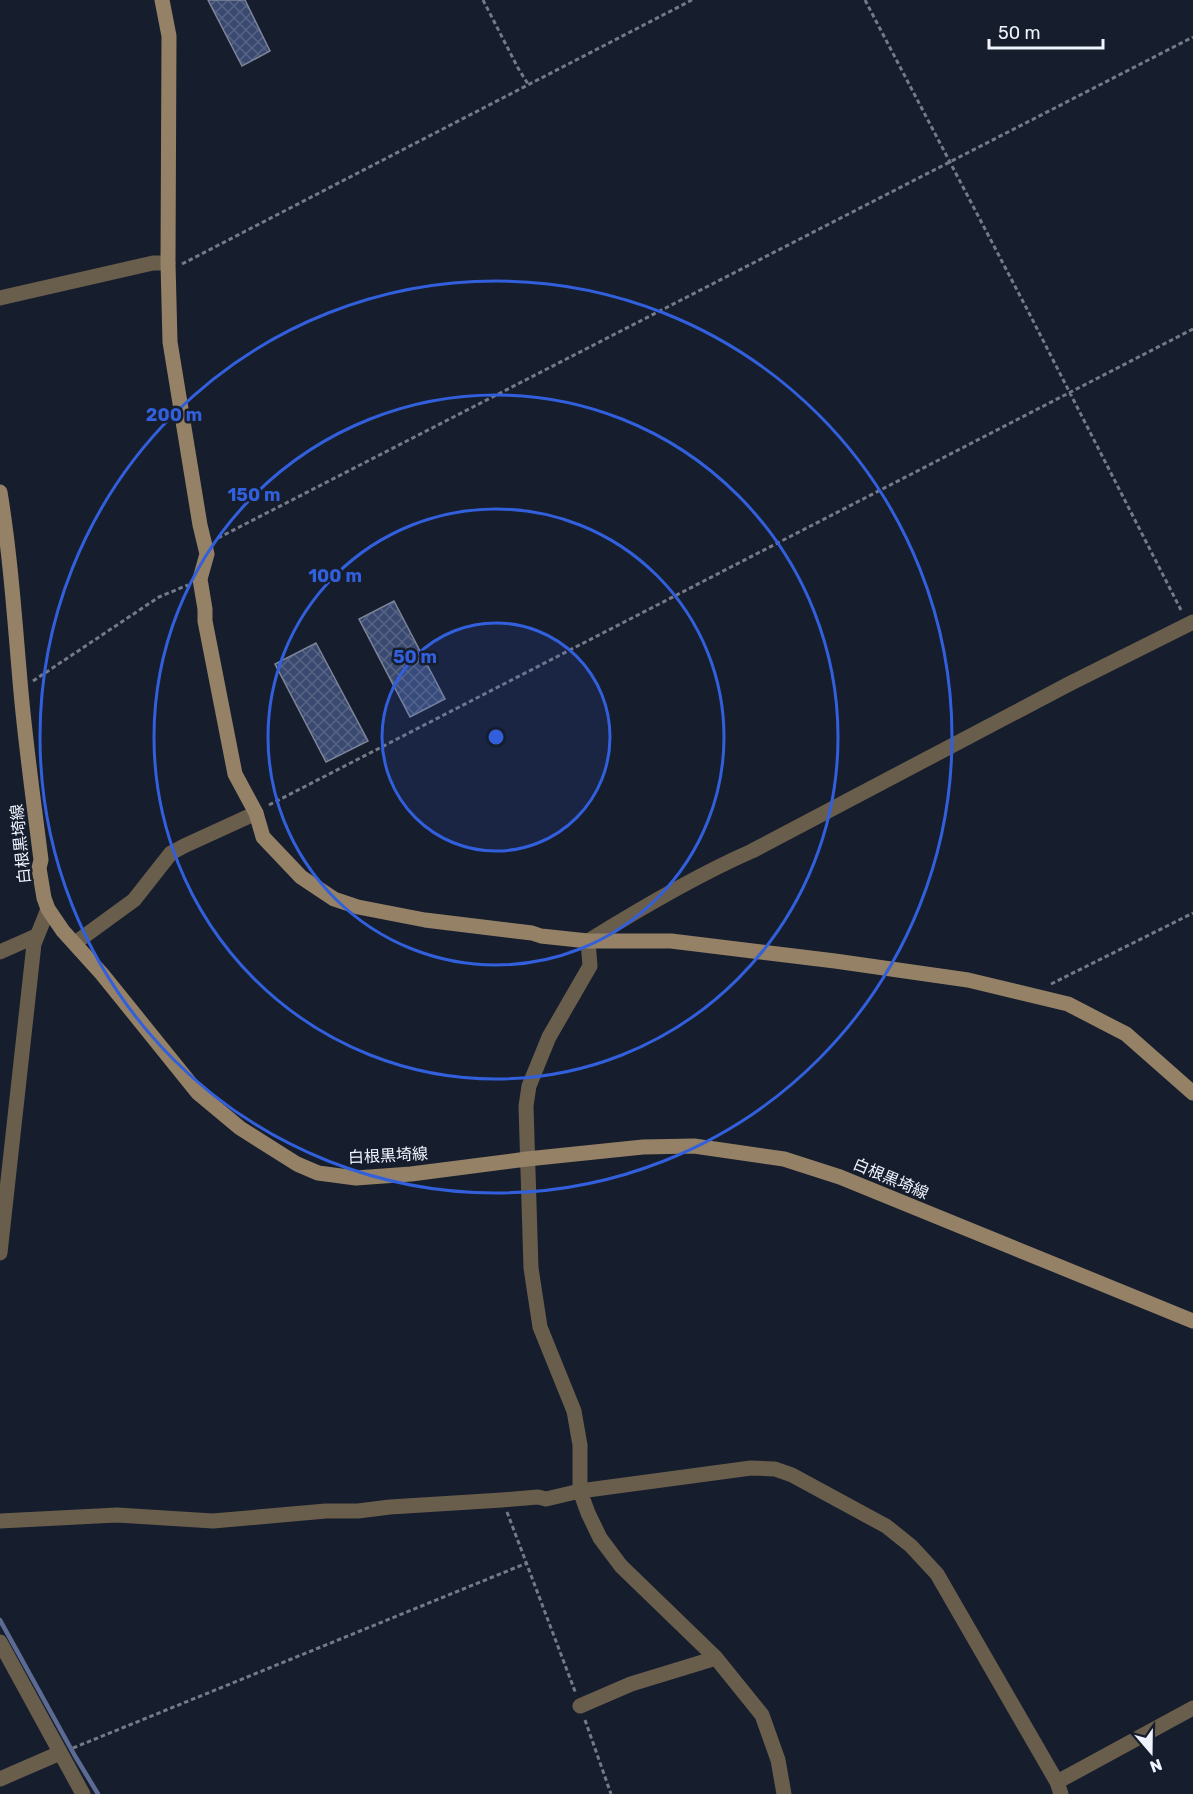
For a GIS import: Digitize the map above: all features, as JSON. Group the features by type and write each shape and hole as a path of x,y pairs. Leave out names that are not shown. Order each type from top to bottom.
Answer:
{"street":[{"path":"162,0 169,36 170,342 207,554 200,579 205,621 235,774 256,813 262,837 301,877 334,899 358,907 425,920 588,941 682,942 835,961 968,980 1068,1004 1126,1034 1193,1094"},
{"path":"0,298 153,263 168,263"},
{"name":"白根黒埼線","path":"0,492 14,591 21,690 41,860 39,868 48,909 63,931 198,1094 240,1128 297,1164 318,1173 357,1178 411,1174 643,1147 694,1146 784,1159 840,1177 1193,1321"},
{"path":"588,941 632,913 716,867 752,851 1069,684 1191,624"},
{"path":"75,943 134,900 171,853 256,813"},
{"path":"0,1253 34,944 48,909"},
{"path":"0,952 36,936"},
{"path":"588,941 590,966 549,1037 528,1086 526,1106 531,1268 540,1327 574,1411 580,1445 580,1491 600,1538 621,1566 716,1658 762,1715 778,1760 784,1794"},
{"path":"0,1521 117,1515 213,1521 326,1511 358,1511 538,1497 546,1499 580,1491 751,1468 776,1470 792,1475 886,1526 911,1546 937,1574 1059,1788 1193,1708"},
{"path":"0,1642 83,1794"},
{"path":"580,1706 632,1684 716,1658"},
{"path":"0,1779 60,1753"}],"path":[{"path":"483,0 528,84"},
{"path":"168,263 182,264 692,0"},
{"path":"865,0 1191,624"},
{"path":"205,545 1193,38"},
{"path":"256,813 1193,329"},
{"path":"21,690 159,597 200,579"},
{"path":"1031,995 1193,913"},
{"path":"502,1500 611,1794"},
{"path":"60,1753 527,1563"}],"building":[{"path":"208,0 245,0 270,51 242,66"},
{"path":"394,601 445,699 410,717 359,619"},
{"path":"316,643 368,741 326,762 275,664"}],"waterway":[{"path":"0,1620 98,1794"}]}
